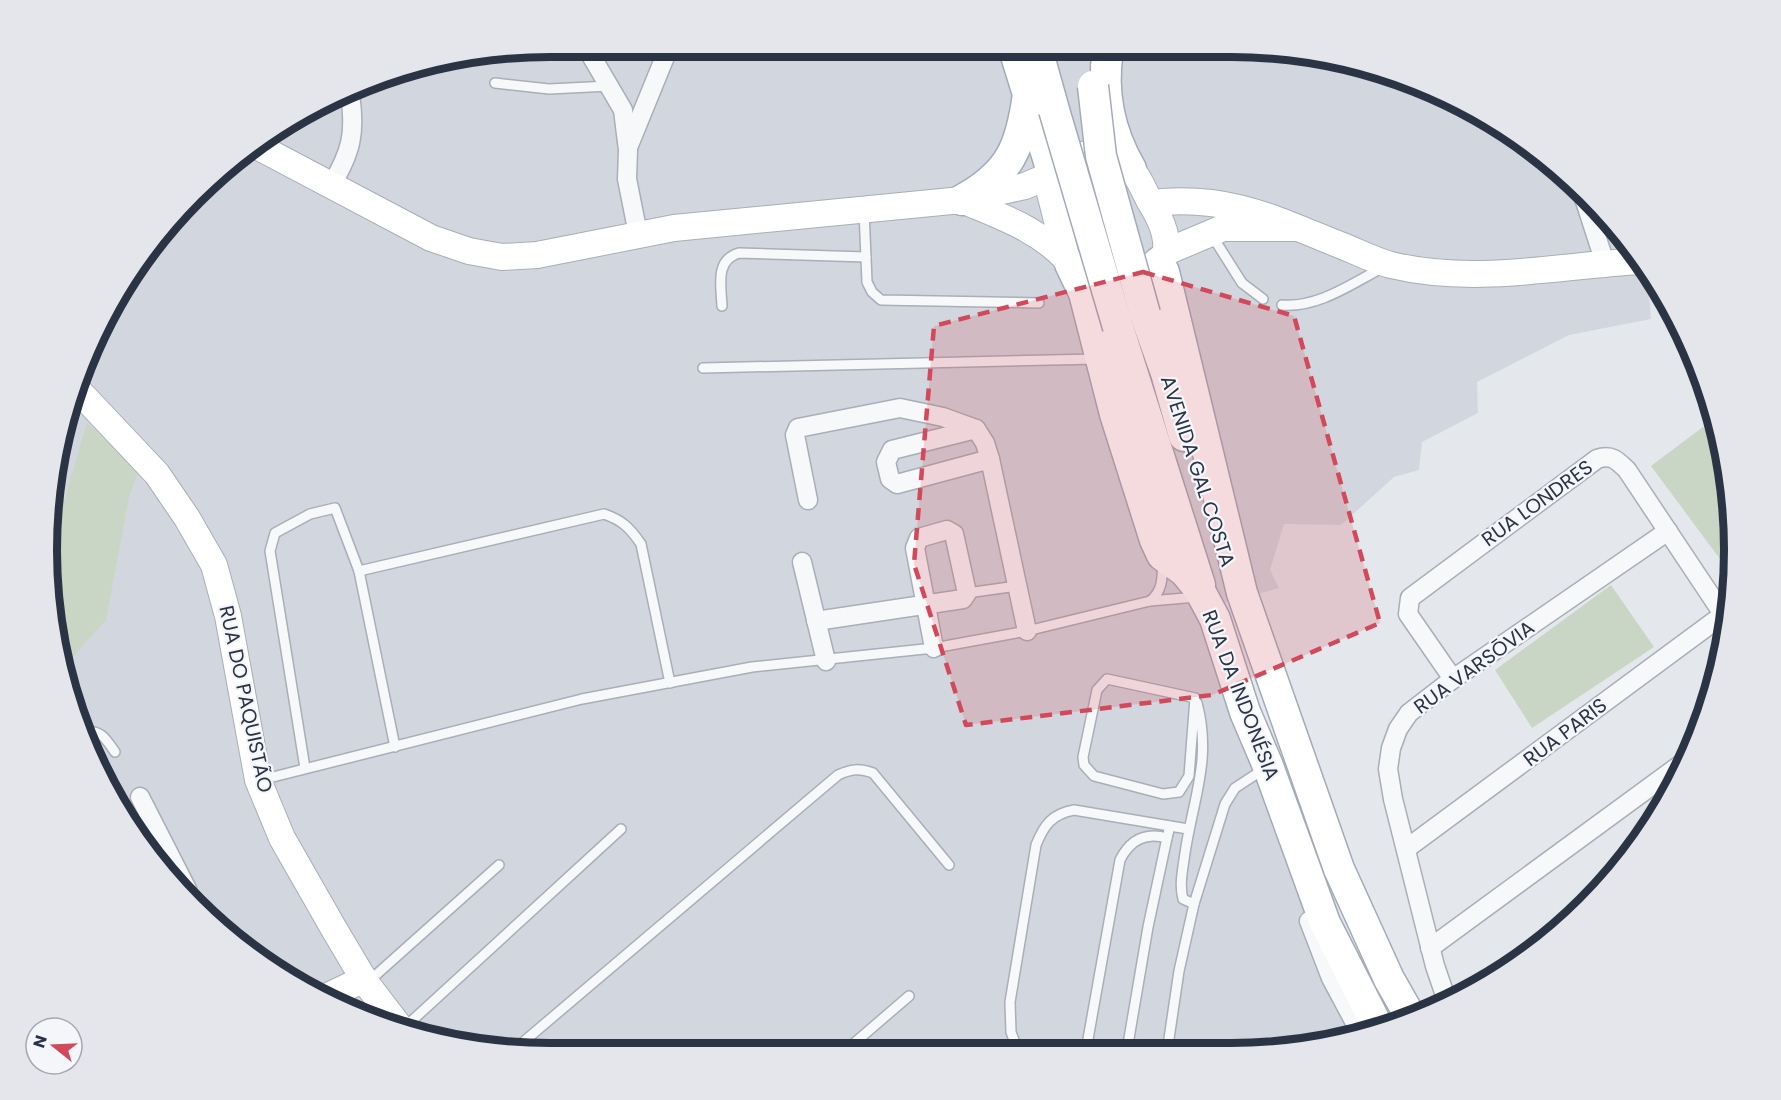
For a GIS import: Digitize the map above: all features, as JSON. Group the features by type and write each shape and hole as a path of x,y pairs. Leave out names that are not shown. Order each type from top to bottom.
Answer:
{"main road":[{"path":"1016,57 1048,171 1069,262 1084,293 1141,497 1162,555"},
{"path":"1039,57 1118,327 1204,596"},
{"name":"AVENIDA GAL COSTA","path":"1096,57 1093,86 1101,156 1145,314 1166,373 1200,491 1222,555 1242,593"},
{"name":"AVENIDA GAL COSTA","path":"1107,57 1105,88 1107,114 1114,135 1164,230 1164,272 1242,593"},
{"path":"962,200 982,189 1007,164 1021,137 1028,94"},
{"path":"263,149 431,238 502,257 537,255 638,234 864,208 962,200 1025,186 1078,153 1111,156 1131,169"},
{"path":"253,157 306,172"},
{"path":"962,200 1031,231 1056,248 1069,262 1093,274 1117,277 1130,275 1210,232 1239,226 1294,228"},
{"path":"1151,203 1197,201 1231,205 1270,216 1294,228 1389,264 1437,274 1484,276 1630,262"},
{"name":"RUA DO PAQUISTÃO","path":"82,395 156,474 187,518 214,565 228,616 258,780 282,838 365,981 395,1018"},
{"name":"RUA DA INDONÉSIA","path":"1162,555 1184,571 1204,596 1215,619 1245,711 1268,766 1325,923 1375,1021"},
{"name":"RUA DA INDONÉSIA","path":"1242,593 1315,805 1347,890 1389,980 1407,1010"},
{"path":"335,993 365,981"}],"street":[{"path":"592,57 623,110 628,150 627,179 638,234"},
{"path":"628,150 665,57"},
{"path":"331,186 348,158 352,129 350,100"},
{"path":"1588,209 1605,263"},
{"path":"808,500 795,435 798,428 890,408 943,417 976,429 985,443 990,459 1027,631"},
{"path":"976,429 892,450 886,462 890,479 897,484 990,459"},
{"name":"RUA LONDRES","path":"1453,679 1408,614 1410,598 1597,459 1605,456 1615,458 1627,470 1720,609"},
{"path":"816,621 928,605 963,599 967,593 954,534 942,531 919,538 915,548 928,605 934,648"},
{"name":"RUA VARSŌVIA","path":"1445,994 1430,948 1393,799 1389,769 1391,748 1398,729 1409,713 1453,679 1668,531"},
{"path":"802,562 826,661"},
{"name":"RUA PARIS","path":"1406,849 1719,622"},
{"path":"1430,948 1671,771"},
{"path":"140,797 181,877"},
{"path":"1309,921 1331,978 1357,1027"}],"lane":[{"path":"495,83 549,88 610,86"},
{"path":"864,208 867,282 872,292 881,300 1039,303"},
{"path":"1210,232 1242,283 1263,298"},
{"path":"722,306 720,275 725,260 730,255 739,253 866,257"},
{"path":"1282,305 1307,304 1320,300 1389,264"},
{"path":"704,368 1102,359"},
{"path":"305,768 270,551 275,533 310,514 335,508 359,571 395,747"},
{"path":"359,571 604,514 618,519 631,529 640,544 670,683"},
{"path":"1150,601 1160,588 1162,555"},
{"path":"967,593 1017,586"},
{"path":"258,780 582,699 752,668 934,648 1027,631 1150,601 1204,596"},
{"path":"1114,679 1195,698 1189,776 1179,792 1163,794 1094,776 1088,771 1083,757 1097,690 1101,683 1114,679"},
{"path":"1194,904 1184,899 1181,889 1188,829 1200,783 1204,744 1195,698"},
{"path":"92,731 104,735 115,752"},
{"path":"1168,1043 1179,971 1194,904 1227,798 1235,788 1268,766"},
{"path":"523,1042 838,775 849,770 861,769 873,773 949,865"},
{"path":"1015,1043 1011,1032 1010,1002 1036,845 1042,829 1050,819 1061,812 1074,810 1188,829"},
{"path":"1128,1043 1146,938 1170,826"},
{"path":"408,1022 621,829"},
{"path":"1090,1043 1088,1039 1120,860 1131,843 1138,838 1158,835 1167,838"},
{"path":"365,981 499,864"},
{"path":"853,1043 909,996"}],"highlighted area":[{"path":"1143,272 1294,316 1380,623 1212,695 966,725 914,564 934,326"}],"shaded area":[{"path":"550,57 1231,57 1295,61 1327,66 1389,83 1478,123 1505,140 1556,179 1602,225 1641,276 1648,288 1651,319 1569,335 1477,382 1478,413 1422,442 1419,470 1394,477 1341,525 1284,524 1270,570 1279,588 1224,603 1265,775 1358,1026 1295,1039 1231,1043 550,1043 486,1039 454,1034 392,1017 303,977 276,960 225,921 201,899 159,850 140,824 108,768 83,708 74,678 66,646 58,582 58,518 61,486 66,454 83,392 108,332 140,276 179,225 225,179 276,140 332,108 392,83 454,66 518,58"}],"green space":[{"path":"87,423 139,469 129,497 106,620 70,660 58,582 58,522"},
{"path":"1703,427 1711,438 1720,486 1724,563 1723,563 1651,466"},
{"path":"1611,585 1654,647 1532,728 1495,670"}]}
